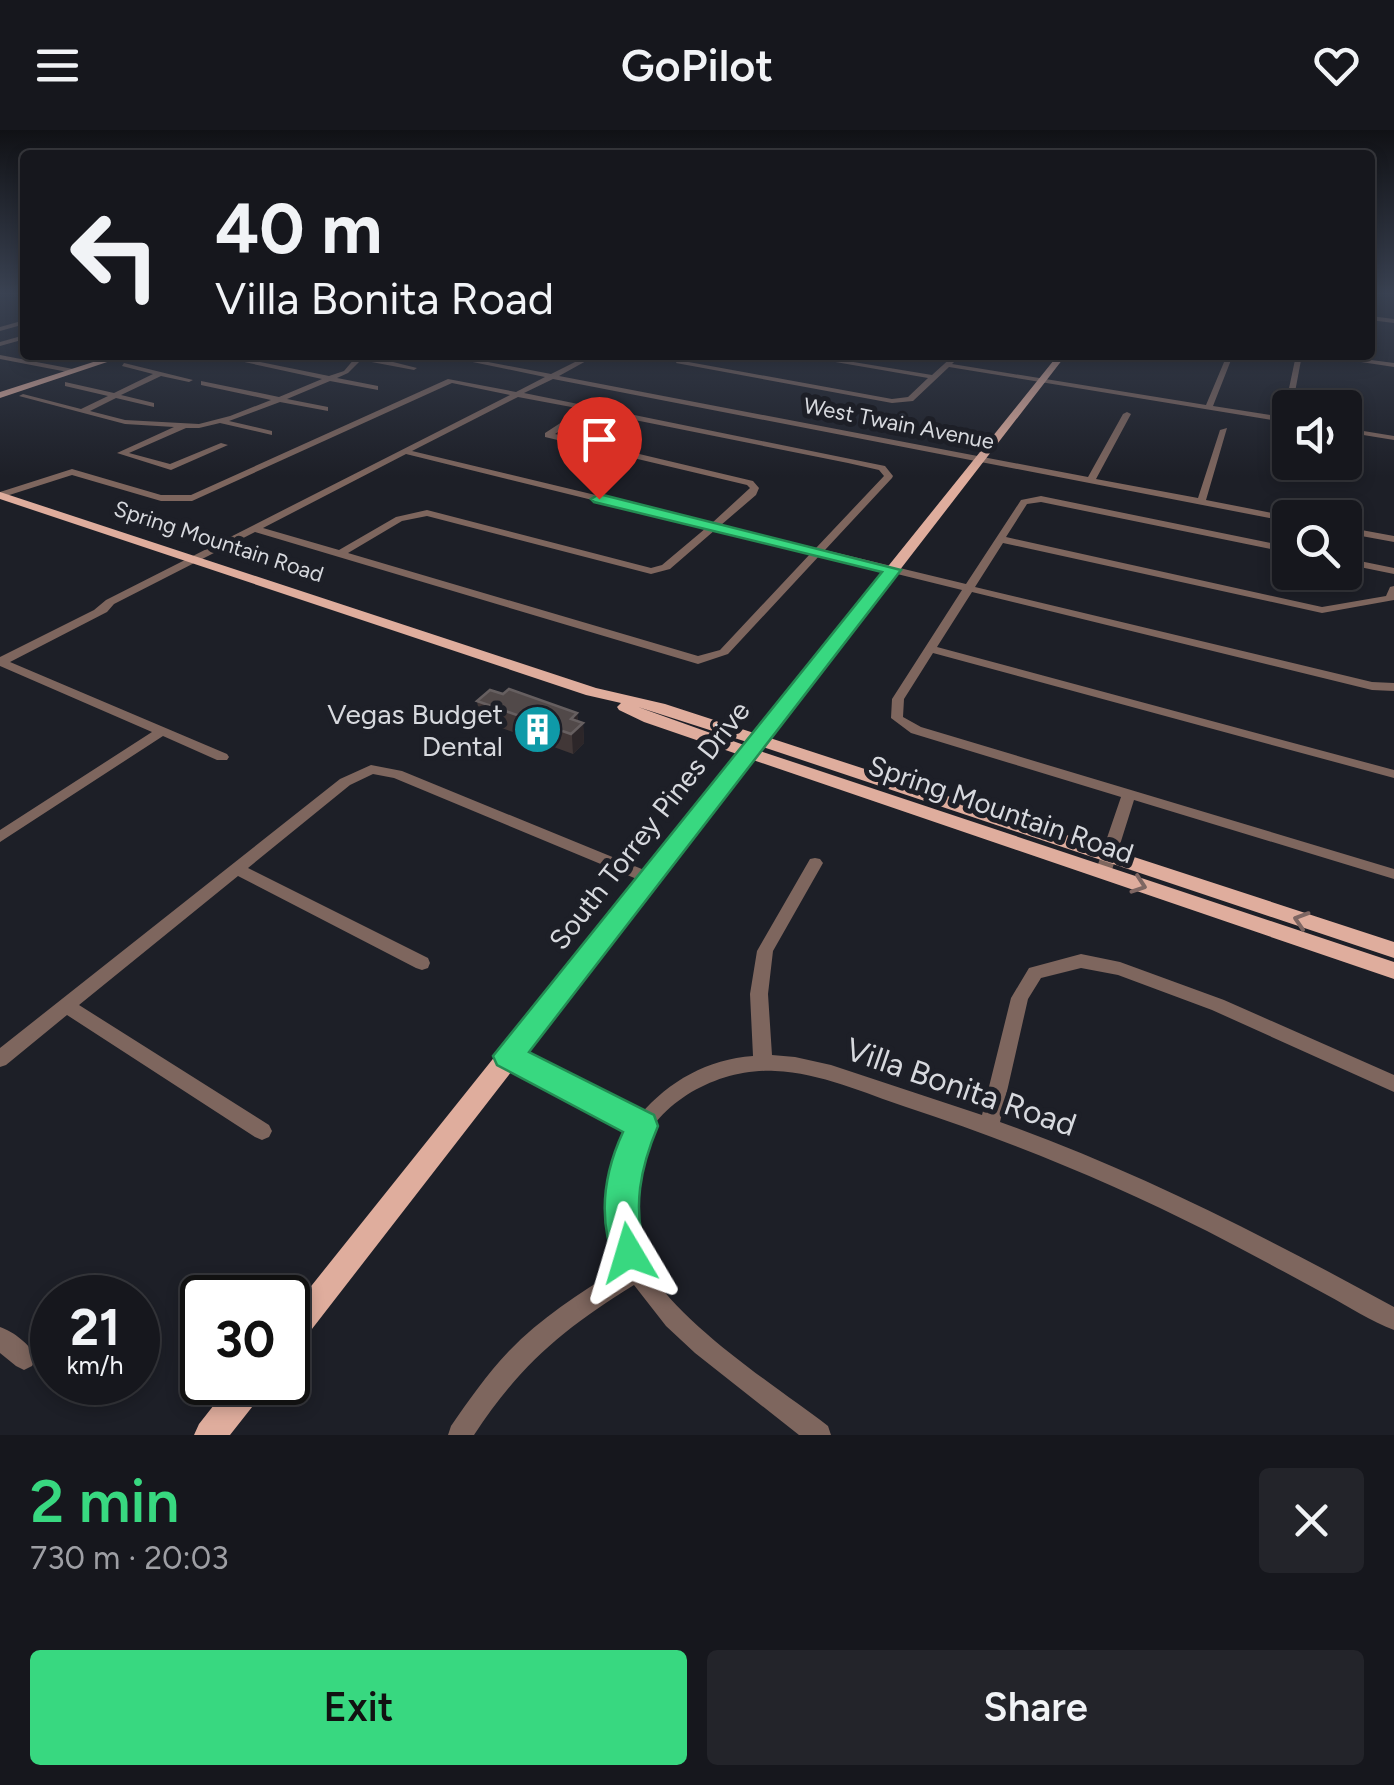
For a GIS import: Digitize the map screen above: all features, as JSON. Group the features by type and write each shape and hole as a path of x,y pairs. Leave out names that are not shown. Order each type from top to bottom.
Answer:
{"main road":[{"path":"5,394 124,360"},
{"name":"South Torrey Pines Drive","path":"310,1309 1058,360"},
{"name":"Spring Mountain Road","path":"0,495 592,692 650,719 753,746 1106,864 1394,950"},
{"name":"Spring Mountain Road","path":"1106,864 1394,971"},
{"path":"210,1435 234,1405"}],"street":[{"path":"0,357 73,372"},
{"path":"124,360 189,380"},
{"path":"239,360 375,388"},
{"path":"5,394 125,422 184,426 223,422 328,379 354,366 355,360"},
{"path":"375,360 414,368"},
{"name":"West Twain Avenue","path":"468,360 1272,516"},
{"path":"0,662 584,360"},
{"path":"686,360 903,401 952,360"},
{"path":"828,360 934,378"},
{"path":"1208,408 1228,360"},
{"path":"1293,390 1298,360"},
{"path":"1366,360 1394,365"},
{"path":"947,365 1272,418"},
{"path":"82,412 137,381 160,373"},
{"path":"0,495 72,472 161,498 184,500 451,381 886,470 889,476 724,652 709,659 683,657 257,529"},
{"path":"204,383 325,409"},
{"path":"68,384 151,405"},
{"path":"339,554 418,513 630,567 660,570 677,560 754,493 753,485 548,436 591,407"},
{"path":"1090,481 1127,414"},
{"path":"223,422 269,433"},
{"path":"184,426 122,453 170,467 224,445"},
{"path":"1200,502 1224,430"},
{"path":"1362,433 1394,438"},
{"path":"406,452 1372,686 1394,686"},
{"path":"1272,547 1032,500 1024,502 898,699 897,718 916,730 1394,874"},
{"path":"1362,533 1394,540"},
{"path":"1000,538 1322,610 1380,602 1392,598 1394,589"},
{"path":"1362,564 1394,571"},
{"path":"930,649 1394,774"},
{"path":"0,662 222,757"},
{"path":"0,836 162,731"},
{"path":"0,1059 345,782 371,769 397,774 650,878"},
{"path":"1106,864 1129,794"},
{"path":"763,1062 759,994 765,951 815,863"},
{"path":"237,869 422,963"},
{"path":"990,1124 1020,998 1035,973 1081,961 1120,969 1218,1005 1394,1084"},
{"path":"66,1006 262,1130"},
{"path":"508,1056 642,1126 624,1167 622,1234 636,1272 671,1316 819,1435"},
{"name":"Villa Bonita Road","path":"642,1126 675,1090 728,1066 763,1062 812,1069 990,1124 1120,1176 1254,1242 1394,1319"},
{"path":"460,1435 489,1389 538,1336 565,1314 636,1272"},
{"path":"0,1338 24,1358"}],"building":[{"path":"509,689 577,713 571,719 583,723 571,734 477,701 490,690 503,694"}],"place":[{"name":"Vegas Budget Dental","path":"538,730"}],"route":[{"path":"599,499 893,570 508,1056 642,1126 624,1167 622,1234 629,1253"}]}
